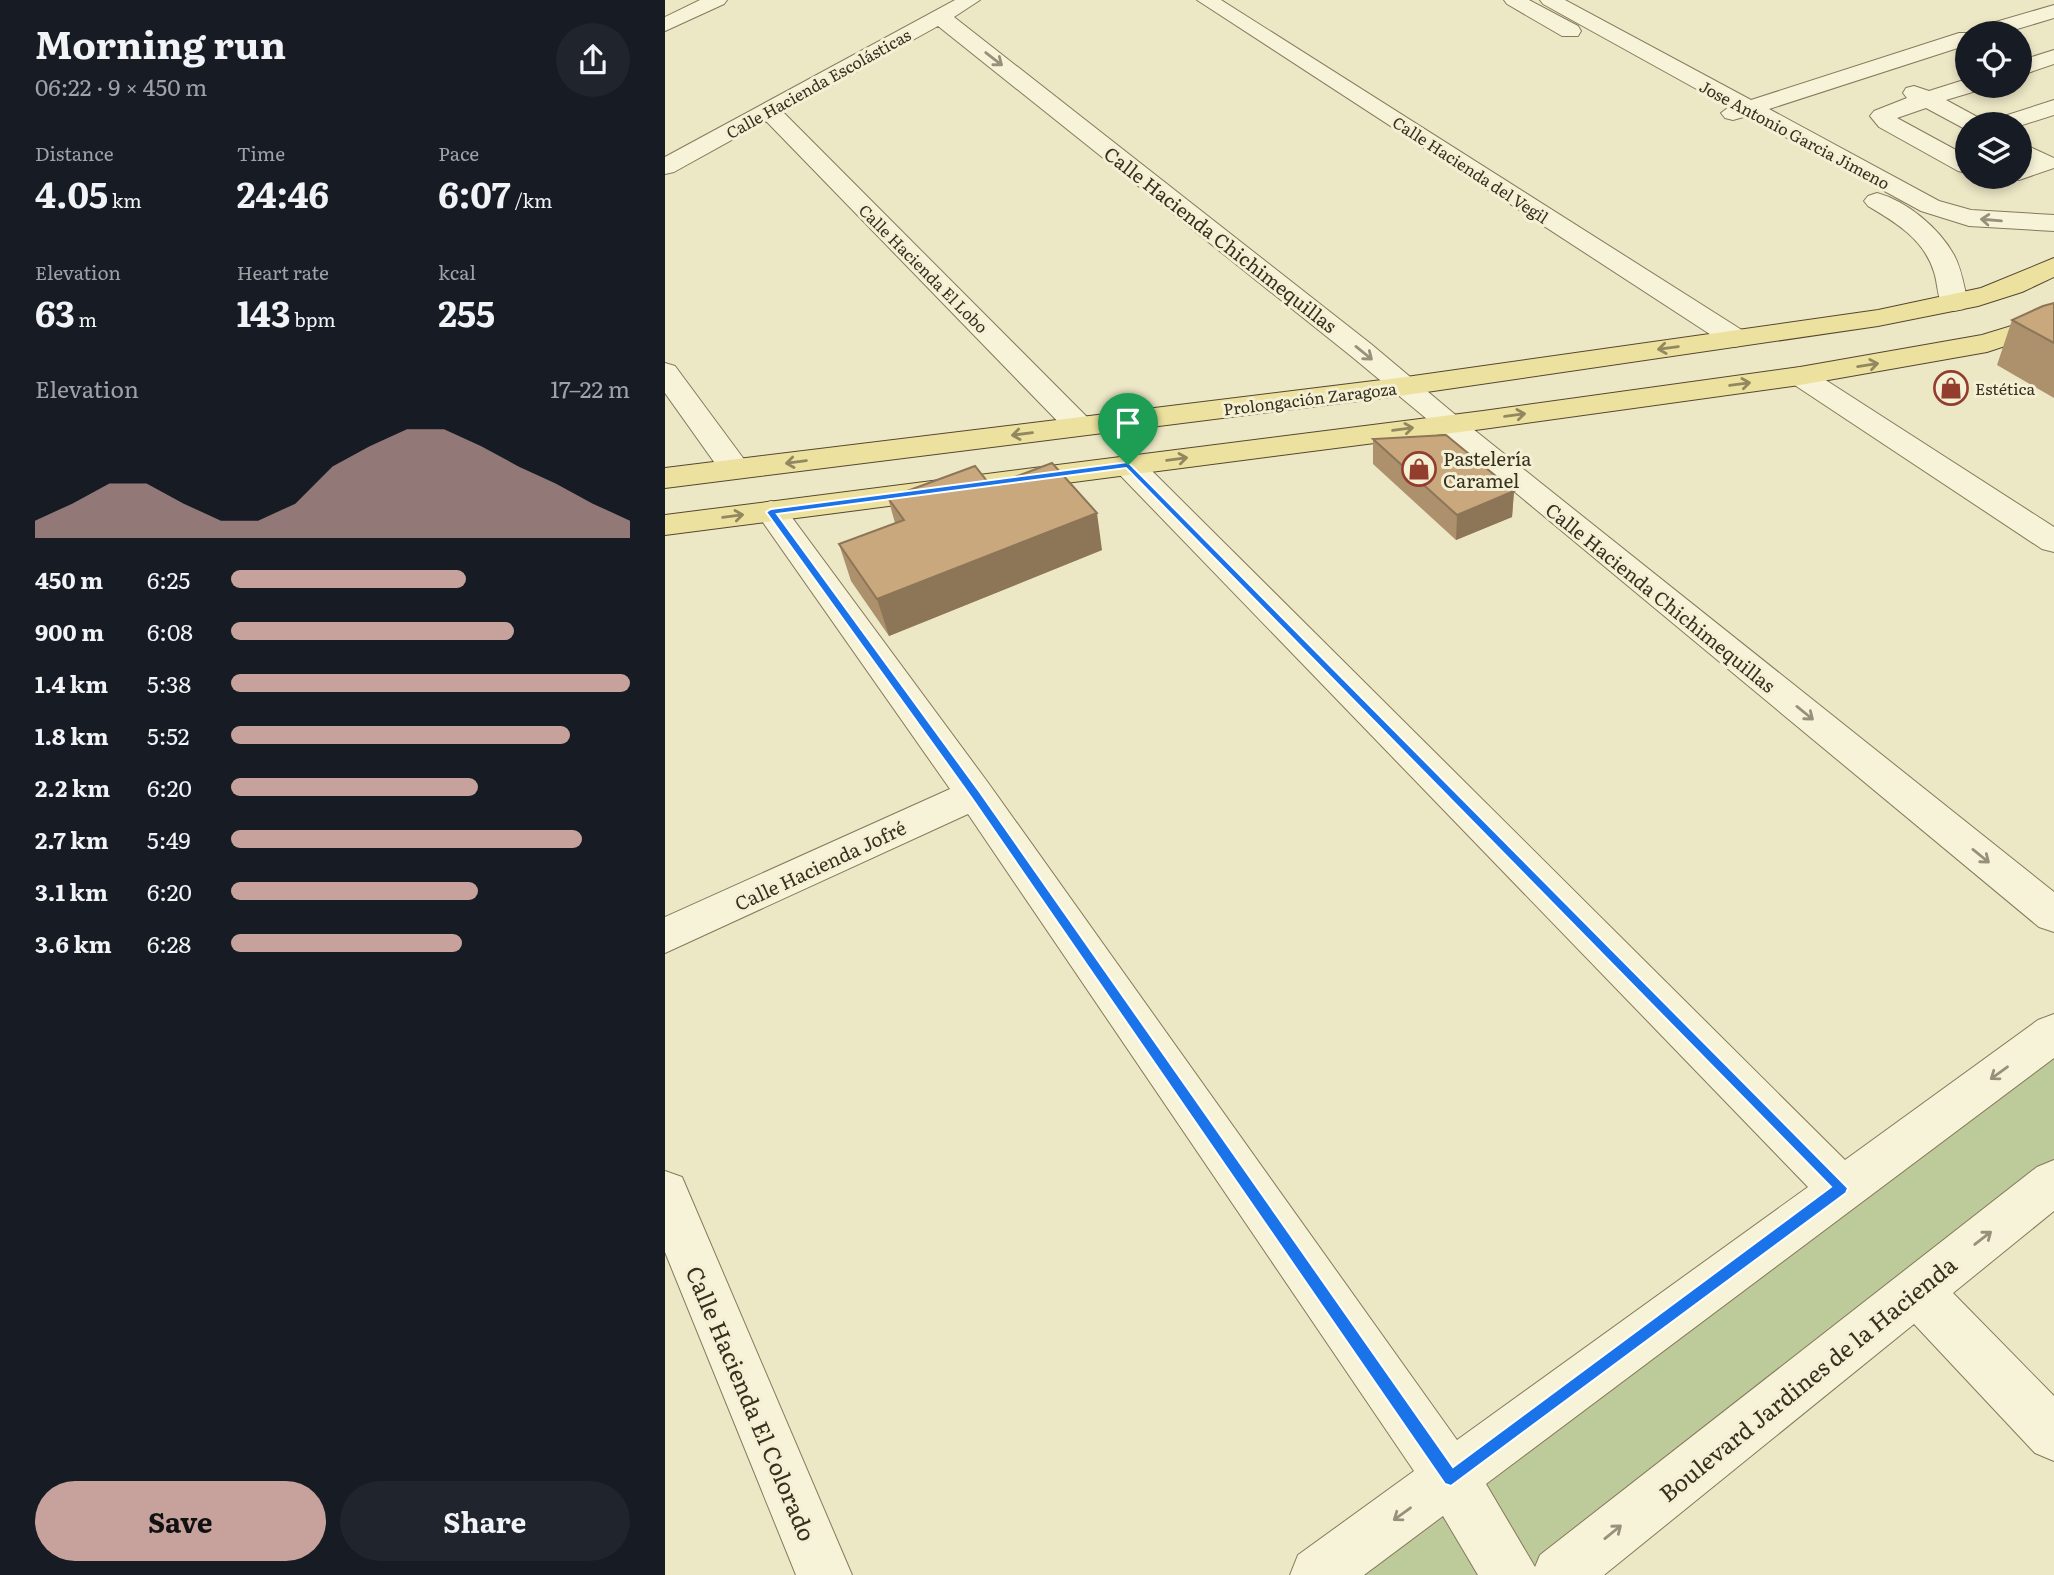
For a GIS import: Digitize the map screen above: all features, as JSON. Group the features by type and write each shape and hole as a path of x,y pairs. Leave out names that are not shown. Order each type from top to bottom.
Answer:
{"main road":[{"name":"Prolongación Zaragoza","path":"665,478 1406,386 1878,318 1954,303 2022,282 2054,266"},
{"path":"665,525 1800,376 1987,344 2054,321"}],"street":[{"path":"665,25 716,0"},
{"name":"Calle Hacienda Escolásticas","path":"665,167 970,0"},
{"name":"Calle Hacienda del Vegil","path":"1207,0 1735,338"},
{"name":"Jose Antonio Garcia Jimeno","path":"1514,0 1736,109"},
{"name":"Jose Antonio Garcia Jimeno","path":"1551,0 1860,180 1969,218 2054,223"},
{"path":"1579,0 1697,65 1736,109 1955,42"},
{"path":"2022,21 2054,11"},
{"name":"Calle Hacienda Chichimequillas","path":"940,17 1406,386 1447,423 2054,915"},
{"path":"2032,65 2054,57"},
{"path":"1870,69 1955,114"},
{"path":"1955,90 1883,113 1882,119 1955,159"},
{"path":"2032,114 2054,107"},
{"name":"Calle Hacienda El Lobo","path":"768,110 1079,426"},
{"path":"2032,156 2045,163 2032,168"},
{"name":"Jose Antonio Garcia Jimeno","path":"1860,180 1930,240 1945,263 1954,303"},
{"path":"665,372 735,469"},
{"path":"1800,376 2054,542"},
{"path":"1128,465 1841,1188"},
{"path":"771,512 975,794 1451,1478 1510,1575"},
{"name":"Calle Hacienda Jofré","path":"665,936 975,794"},
{"path":"1318,1575 2054,1033"},
{"name":"Boulevard Jardines de la Hacienda","path":"1560,1575 2054,1182"},
{"name":"Calle Hacienda El Colorado","path":"665,1193 824,1575"},
{"path":"1916,1290 2054,1434"}],"green space":[{"path":"2054,1055 2054,1159 1520,1575 1350,1575"}],"building":[{"path":"2054,303 2054,343 2012,320 2043,306"},
{"path":"1446,435 1514,491 1457,515 1373,439"},
{"path":"1052,463 1097,513 877,599 839,544 904,520 888,498 975,466 991,486"}],"place":[{"name":"Estética","path":"1951,388"},
{"name":"Pastelería Caramel","path":"1419,469"}],"route":[{"path":"1128,465 1841,1188 1451,1478 975,794 771,512 1128,465"}]}
